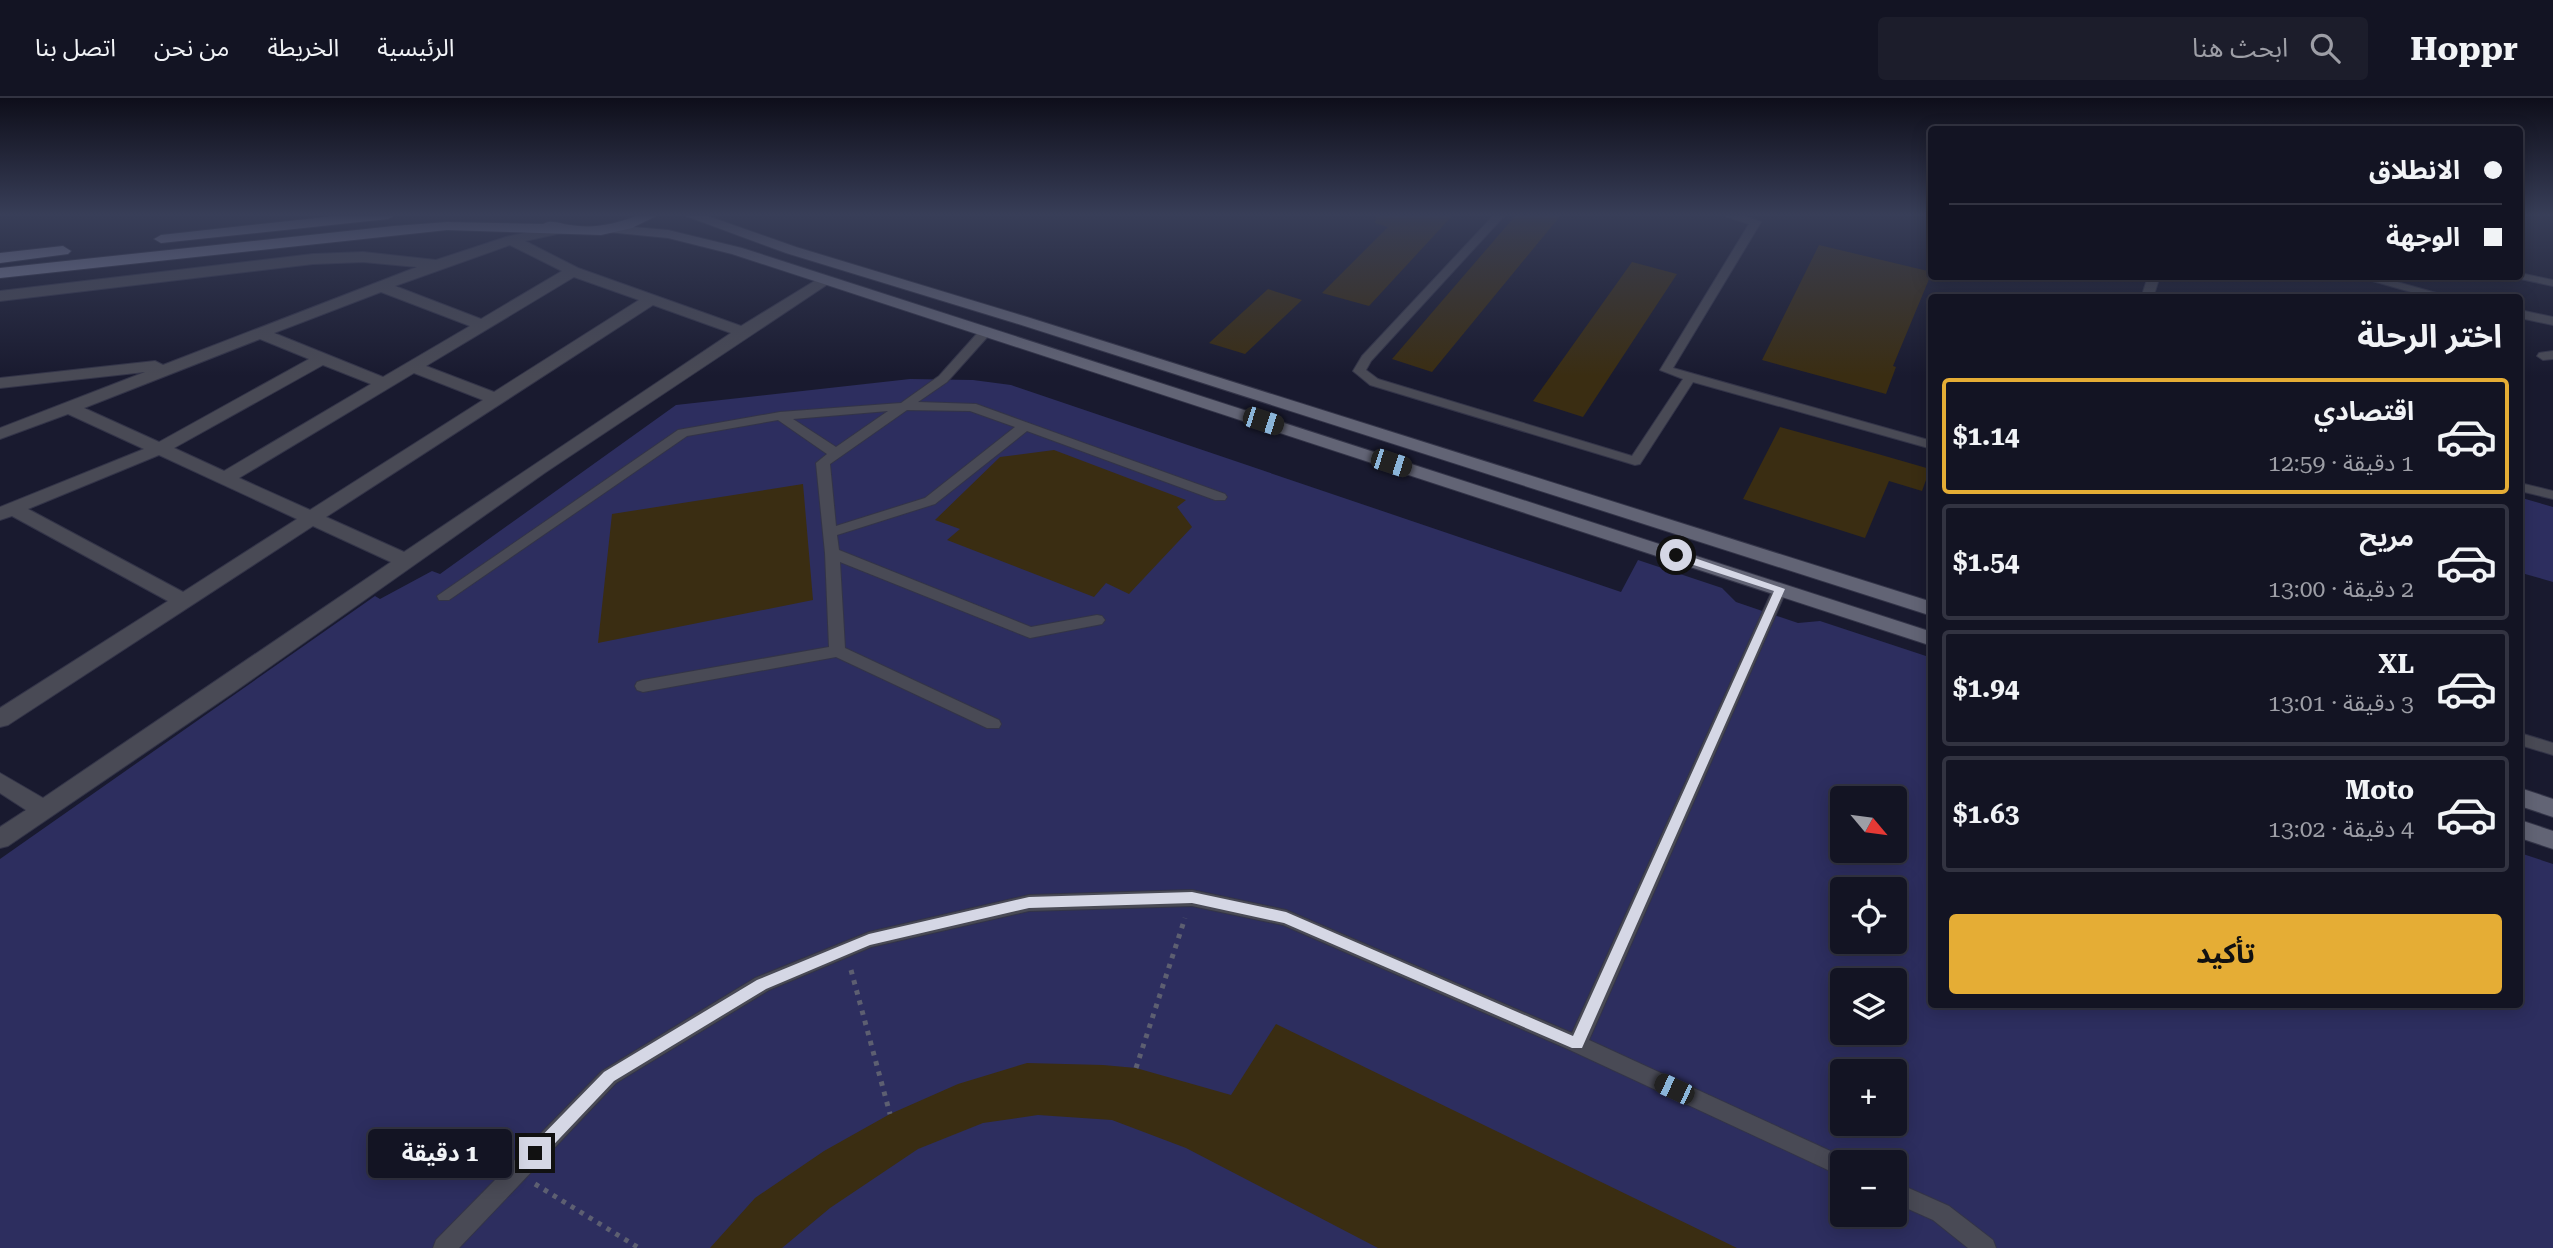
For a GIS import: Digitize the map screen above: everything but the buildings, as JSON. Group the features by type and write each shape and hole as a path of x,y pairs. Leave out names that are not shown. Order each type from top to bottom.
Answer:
{"highway":[{"path":"0,273 40,269"}],"main road":[{"path":"791,269 1928,638"},
{"path":"852,269 1928,609"},
{"path":"2523,798 2553,808"},
{"path":"2523,830 2553,840"}],"street":[{"path":"0,296 231,269"},
{"path":"0,434 427,269"},
{"path":"568,269 742,332"},
{"path":"226,478 573,271"},
{"path":"0,839 257,665 404,560 742,332 826,280"},
{"path":"382,287 483,326"},
{"path":"0,719 653,299"},
{"path":"261,334 386,384"},
{"path":"7,511 159,449 323,358"},
{"path":"0,383 185,363"},
{"path":"414,367 496,399"},
{"path":"68,407 404,560"},
{"path":"7,511 184,601"},
{"path":"0,782 43,809"}],"lane":[{"path":"1450,269 1366,359 1359,371 1374,382 1635,461 1690,377"},
{"path":"1728,269 1666,370 1928,444"},
{"path":"2523,277 2553,283"},
{"path":"2376,280 2434,294"},
{"path":"2430,280 2430,293"},
{"path":"2523,315 2553,321"},
{"path":"837,651 832,553 823,463 943,379 986,331"},
{"path":"444,596 684,433 780,416 907,406 971,407 1220,497"},
{"path":"780,416 837,454"},
{"path":"829,533 930,501 1025,426"},
{"path":"2523,479 2553,486"},
{"path":"2523,487 2553,495"},
{"path":"832,553 1030,633 1097,620"},
{"path":"1577,1044 1780,589"},
{"path":"643,686 837,651 993,724"},
{"path":"2523,741 2553,750"},
{"path":"444,1248 609,1077 762,985 869,940 1029,903 1192,898 1286,918 1577,1044 1830,1161"},
{"path":"1907,1197 1941,1213 1985,1248"}],"path":[{"path":"1136,1068 1192,898"},
{"path":"845,949 890,1114"},
{"path":"517,1172 639,1248"}],"shaded area":[{"path":"910,379 973,380 1011,385 1621,592 1638,560 1722,588 1736,602 1798,623 1820,621 1928,657 1928,1008 2523,1008 2523,854 2553,864 2553,1248 0,1248 0,859 375,596 380,599 432,571 440,574 676,405"},
{"path":"2523,498 2553,507 2553,582 2525,574"}],"route":[{"path":"535,1153 609,1077 762,985 869,940 1029,903 1192,898 1286,918 1577,1044 1780,589 1676,555"}]}
